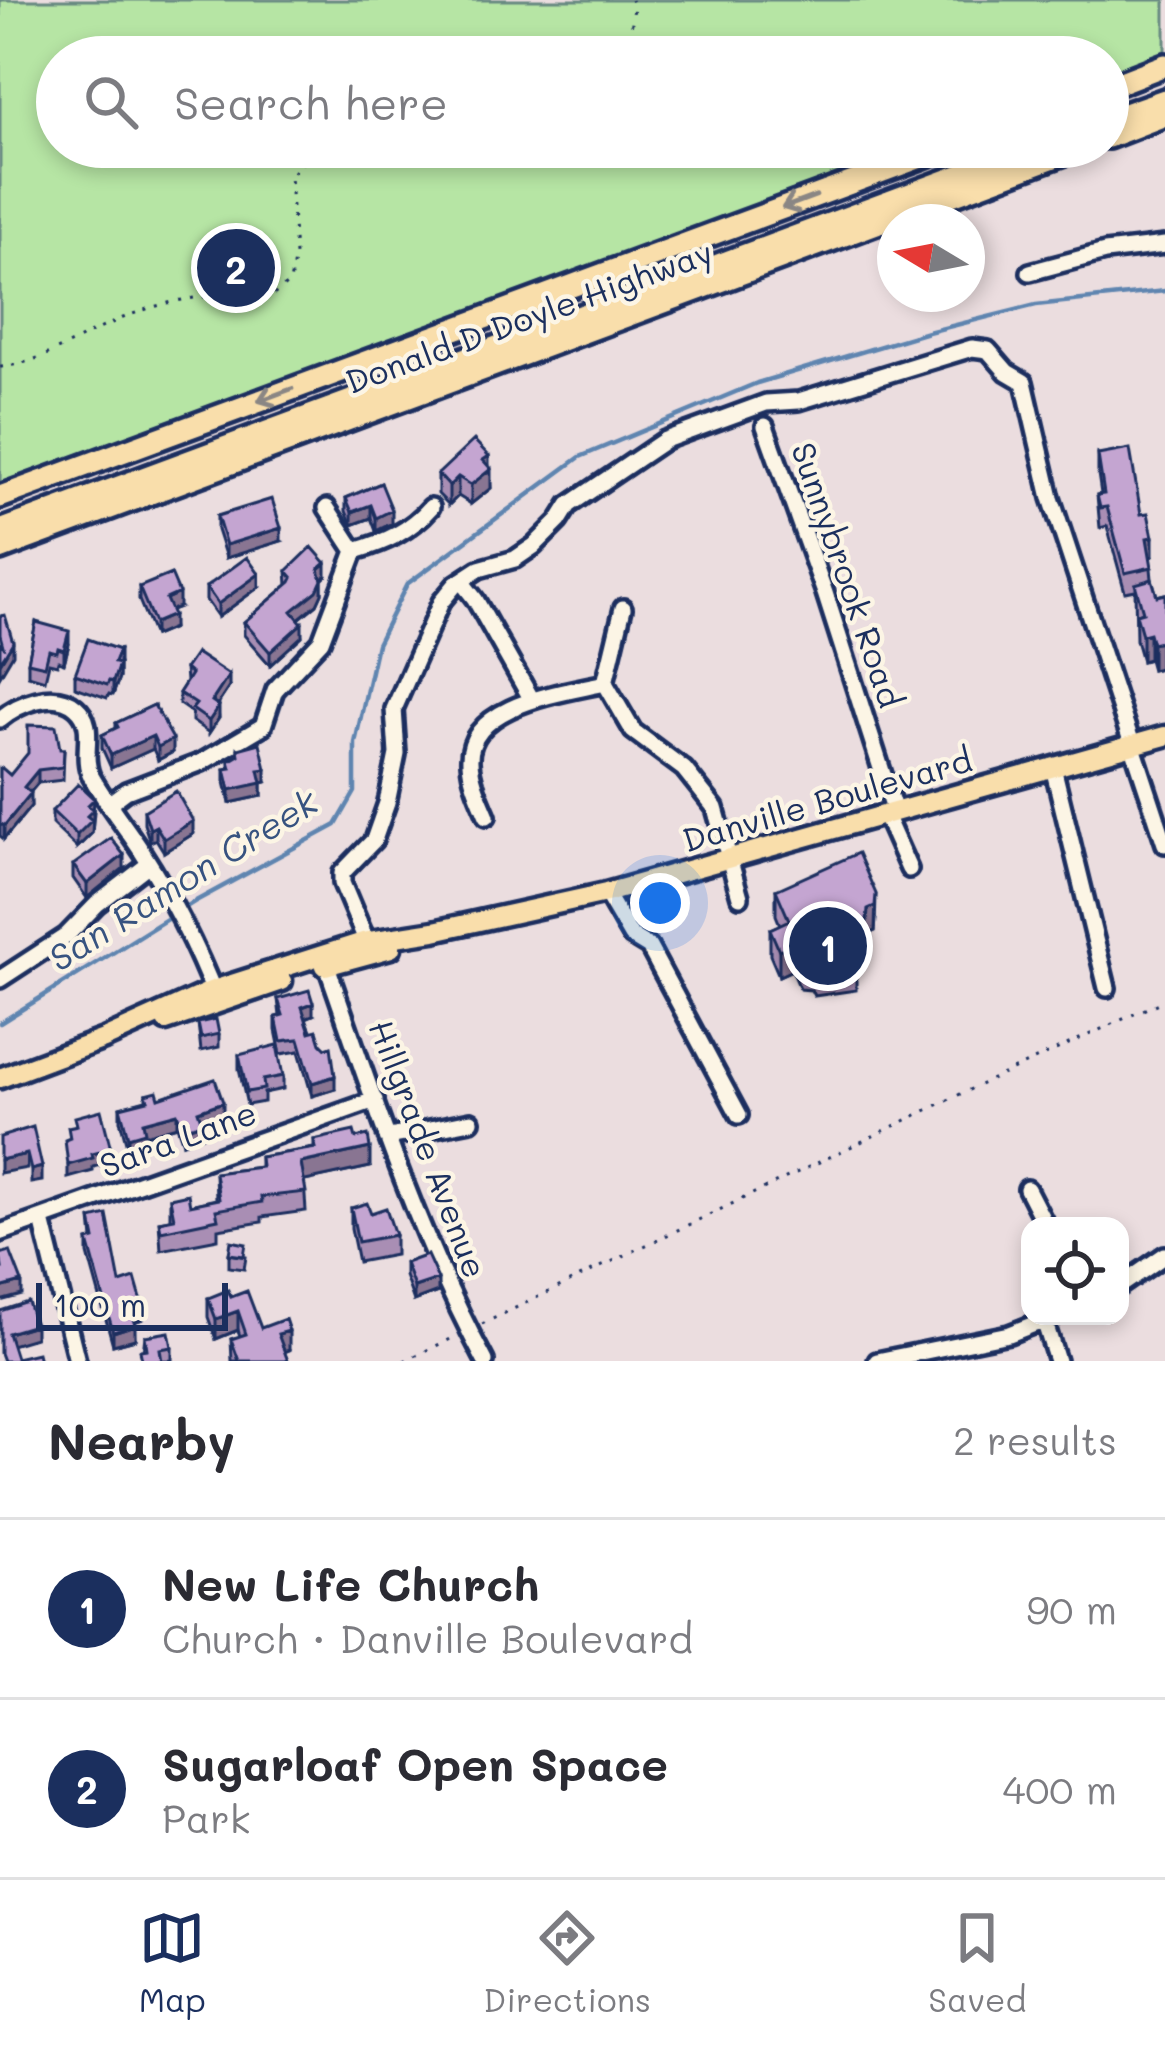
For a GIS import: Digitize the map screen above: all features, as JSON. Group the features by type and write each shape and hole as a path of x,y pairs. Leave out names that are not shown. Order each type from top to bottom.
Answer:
{"highway":[{"path":"1129,79 1165,65"},
{"path":"1129,113 1165,100"},
{"path":"1129,129 1165,115"},
{"name":"Donald D Doyle Highway","path":"1129,139 1165,128"},
{"name":"Donald D Doyle Highway","path":"0,497 891,168"},
{"path":"0,531 980,168"},
{"name":"Donald D Doyle Highway","path":"0,549 1024,168"}],"main road":[{"name":"Danville Boulevard","path":"0,1078 325,960 606,893 1165,736"}],"street":[{"path":"1030,272 1106,252 1165,245"},
{"path":"369,948 342,884 342,873 374,840 397,754 396,701 441,602 460,581 479,569 515,559 534,546 569,505 665,440 766,403 800,400 972,348 988,350 1006,372 1024,382 1051,498 1165,844"},
{"name":"Sunnybrook Road","path":"764,426 825,592 909,869"},
{"path":"356,551 383,543 416,524 431,507"},
{"path":"327,508 356,551"},
{"path":"110,803 126,791 202,762 263,726 275,690 321,641 356,551"},
{"path":"460,581 532,700"},
{"path":"623,608 605,683 633,731 684,769 715,808 740,897"},
{"path":"487,816 469,759 476,733 492,718 532,700 605,683"},
{"path":"0,719 35,701 52,699 79,709 88,724 88,772 153,871 215,997"},
{"path":"1053,767 1107,988"},
{"path":"0,980 66,936 97,904 153,871"},
{"path":"606,893 631,936 649,947 740,1115"},
{"name":"Hillgrade Avenue","path":"325,960 389,1137 485,1361"},
{"name":"Sara Lane","path":"0,1233 375,1100"},
{"path":"389,1137 471,1120"},
{"path":"1027,1189 1041,1217"},
{"path":"42,1220 76,1361"},
{"path":"1129,1280 1165,1255"},
{"path":"877,1361 1032,1325"},
{"path":"1051,1325 1057,1361"}],"path":[{"path":"630,36 631,0"},
{"path":"0,368 21,365 123,317 182,297 227,293 272,297 290,282 295,255 290,176 298,168"},
{"path":"404,1361 1165,1000"}],"green space":[{"path":"0,0 1165,0 1165,65 1129,79 1129,36 36,36 36,168 891,168 0,497"}],"building":[{"path":"474,440 489,456 483,460 491,469 471,485 458,477 449,486 438,474"},
{"path":"1130,449 1141,514 1148,513 1153,537 1147,538 1152,567 1125,573 1107,507 1100,508 1097,495 1104,494 1098,455"},
{"path":"381,483 392,510 376,518 371,505 352,512 346,498"},
{"path":"272,499 281,528 226,545 217,516"},
{"path":"312,547 326,563 319,569 322,580 317,591 292,611 302,623 270,652 244,622 291,582 287,571"},
{"path":"247,557 259,574 218,604 206,587"},
{"path":"171,574 179,593 166,599 173,615 154,623 139,587"},
{"path":"1152,579 1157,596 1165,594 1165,658 1160,642 1152,644 1149,633 1142,635 1136,614 1143,612 1135,584"},
{"path":"5,615 13,642 0,663 0,616"},
{"path":"36,622 69,631 64,650 49,650 45,666 28,662"},
{"path":"88,639 119,650 113,682 107,685 75,674"},
{"path":"196,653 229,675 212,701 219,706 209,721 179,693 191,674 185,669"},
{"path":"154,705 173,739 158,747 153,736 111,755 102,735"},
{"path":"28,725 56,726 60,749 64,749 63,767 38,770 24,787 31,793 4,826 0,823 0,769 10,775 28,753"},
{"path":"260,743 266,769 259,770 262,783 230,790 225,769 231,768 229,761 239,755 238,749"},
{"path":"78,784 94,799 88,805 93,810 87,816 92,820 77,835 52,811"},
{"path":"176,791 193,821 164,839 156,826 150,829 144,811"},
{"path":"111,838 124,855 87,884 73,865"},
{"path":"858,853 876,894 875,906 868,909 866,933 856,937 855,947 849,950 856,964 814,971 811,965 800,964 792,944 779,950 770,929 789,920 776,890"},
{"path":"309,990 313,1003 302,1007 310,1032 317,1030 321,1043 331,1046 335,1076 312,1083 299,1039 281,1041 276,1017 283,1015 278,999"},
{"path":"216,1019 219,1034 201,1038 198,1023"},
{"path":"277,1045 283,1076 263,1080 264,1089 247,1092 239,1055"},
{"path":"215,1079 223,1102 198,1111 202,1123 183,1129 177,1113 143,1122 145,1132 128,1137 120,1107 148,1100 146,1094 157,1091 159,1098"},
{"path":"101,1110 111,1149 68,1165 68,1127 77,1125 75,1117"},
{"path":"33,1127 42,1167 31,1170 27,1154 0,1160 0,1137"},
{"path":"354,1131 356,1138 368,1135 370,1148 301,1163 306,1192 261,1197 262,1202 216,1210 218,1219 161,1231 159,1221 174,1218 170,1198 188,1194 190,1205 219,1199 215,1173 261,1167 260,1157 316,1148 314,1140"},
{"path":"367,1203 371,1213 386,1208 395,1235 358,1242 351,1208"},
{"path":"107,1215 120,1283 135,1278 143,1306 130,1310 135,1325 113,1332 88,1241 95,1239 91,1219"},
{"path":"231,1241 246,1244 244,1256 229,1254"},
{"path":"10,1251 22,1282 0,1288 0,1254"},
{"path":"427,1255 438,1279 414,1287 405,1263"},
{"path":"228,1290 231,1297 247,1291 261,1328 285,1319 289,1331 278,1334 288,1361 239,1361 231,1339 246,1334 238,1311 216,1319 208,1298"},
{"path":"28,1302 35,1325 8,1333 16,1358 37,1353 39,1361 3,1361 0,1311"},
{"path":"169,1332 172,1347 160,1349 162,1361 142,1361 145,1336"}],"waterway":[{"name":"San Ramon Creek","path":"0,1023 194,902 336,825 355,792 355,743 377,644 407,584 580,457 757,383 928,332 1036,305 1165,291"}],"place":[{"name":"Sugarloaf Open Space","path":"236,268"},
{"name":"New Life Church","path":"828,946"}]}
